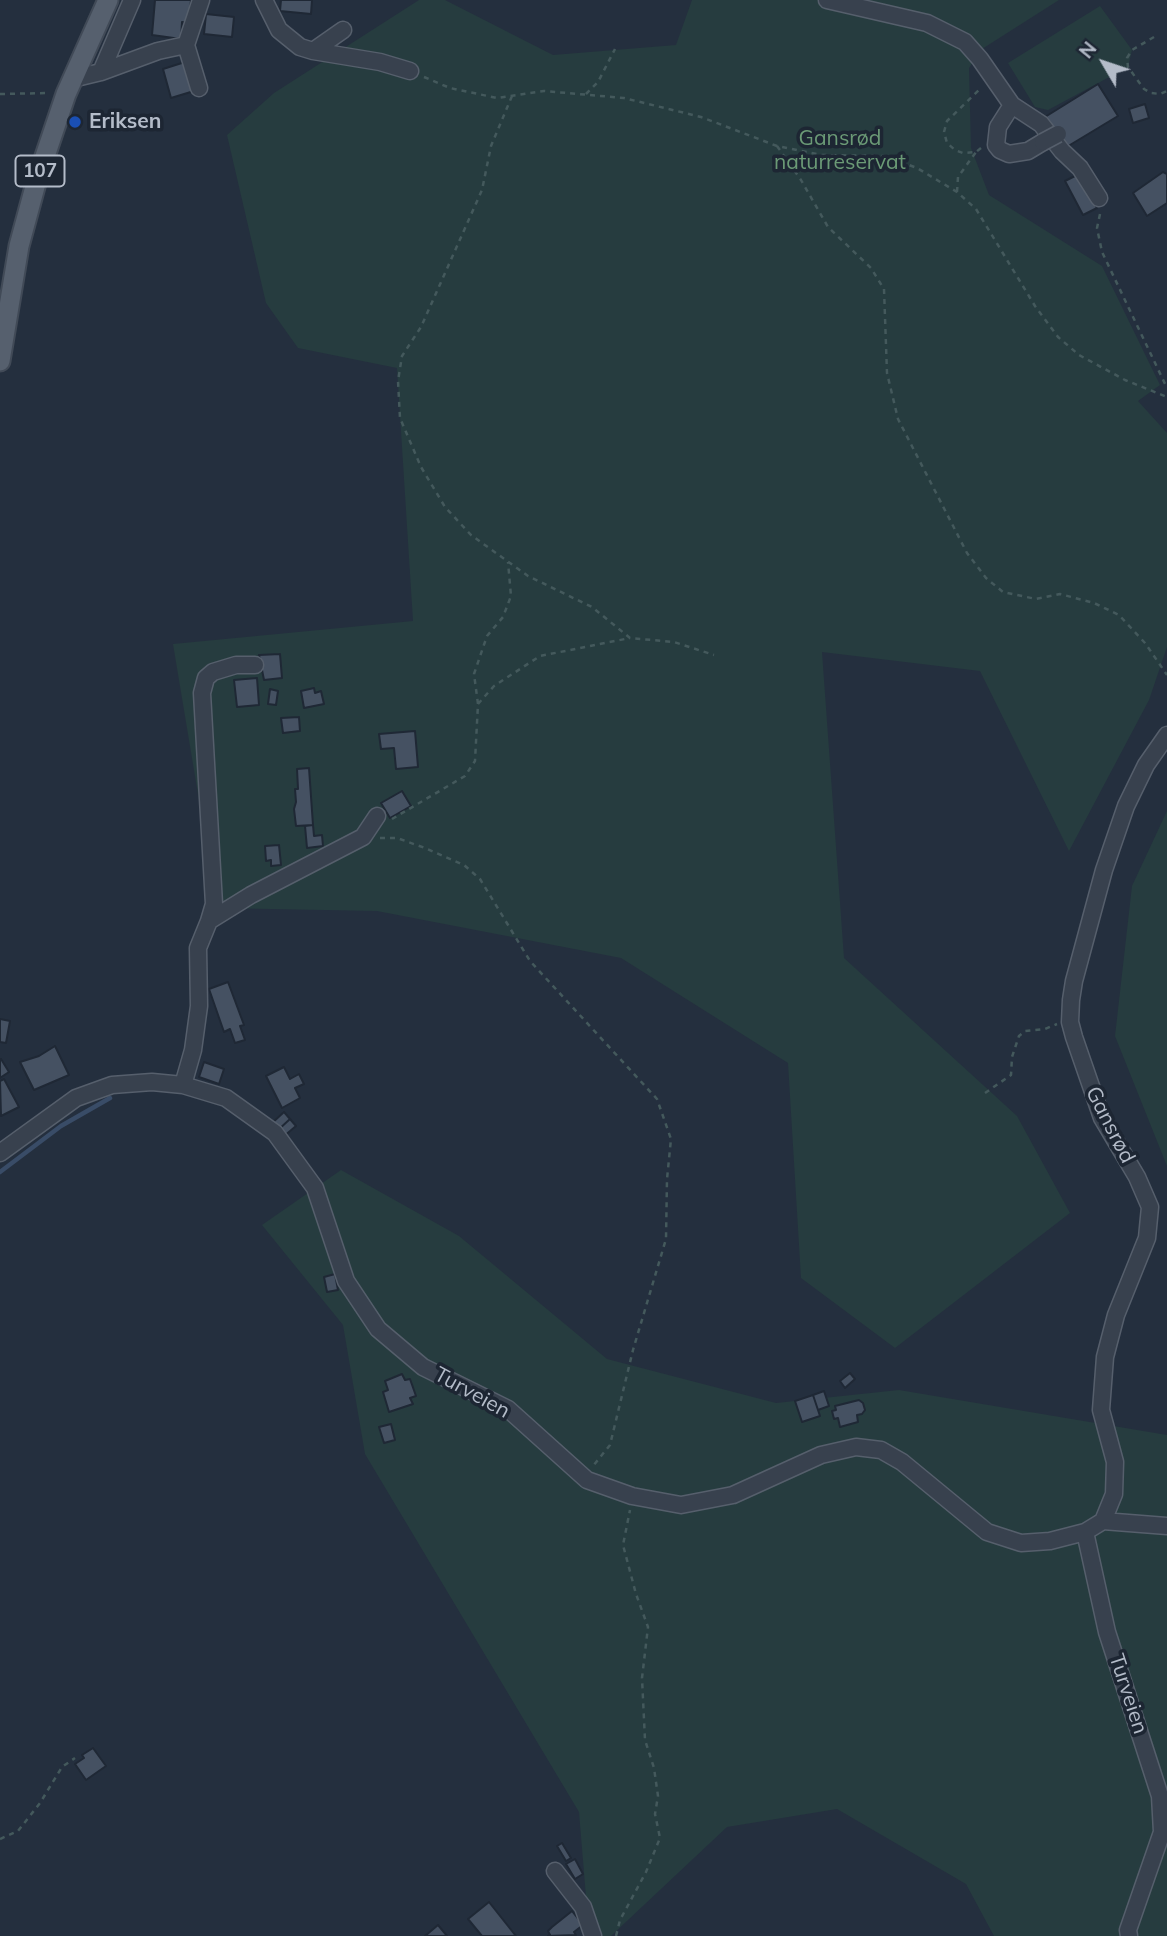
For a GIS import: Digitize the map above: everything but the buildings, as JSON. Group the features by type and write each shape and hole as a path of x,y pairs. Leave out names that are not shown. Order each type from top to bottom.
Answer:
{"main road":[{"name":"107","path":"0,361 19,246 36,183 69,86 108,0"}],"street":[{"path":"101,72 132,0"},
{"path":"199,88 186,45 201,0"},
{"path":"264,0 279,30 300,47 380,62 410,71"},
{"path":"827,0 927,23 965,42 1012,105 1041,124 1062,151 1080,168 1098,198"},
{"path":"313,51 343,30"},
{"path":"69,86 158,51 186,45"},
{"path":"1012,105 998,127 996,145 1000,150 1009,154 1028,151 1058,134"},
{"path":"183,1085 194,1050 199,1006 198,948 214,904 202,693 206,678 213,672 236,665 255,665"},
{"name":"Gansrød","path":"1103,1521 1115,1483 1115,1462 1101,1410 1105,1357 1116,1315 1147,1238 1150,1208 1137,1177 1102,1118 1080,1060 1070,1023 1074,981 1104,870 1126,806 1146,765 1167,735"},
{"path":"209,921 251,895 363,837 377,816"},
{"name":"Turveien","path":"0,1153 76,1098 112,1085 152,1082 183,1085 226,1098 275,1133 315,1188 346,1281 378,1329 423,1367 508,1409 587,1479 632,1496 681,1505 733,1495 821,1455 856,1447 881,1450 902,1462 987,1532 1021,1543 1050,1541 1085,1532 1103,1521"},
{"path":"1103,1521 1167,1526"},
{"name":"Turveien","path":"1085,1532 1107,1632 1160,1796 1162,1832 1128,1930 1129,1936"},
{"path":"555,1871 583,1907 593,1936"}],"path":[{"path":"1154,37 1132,50 1127,58 1128,67 1144,89 1160,94 1167,91"},
{"path":"586,94 598,82 614,49"},
{"path":"410,71 450,88 481,96 497,98 544,91 624,98 701,117 777,146 822,155 885,156 917,168 957,192 975,209 1035,306 1058,337 1079,355 1125,380 1167,397"},
{"path":"976,152 963,153 955,150 947,143 944,132 947,121 970,101 989,73"},
{"path":"0,94 69,86"},
{"path":"512,96 491,146 482,190 426,316 402,356 398,381 400,418 421,467 445,507 471,535 528,576 592,607 630,638"},
{"path":"957,192 958,177 998,127"},
{"path":"777,146 801,180 828,227 871,268 884,289 887,373 898,419 967,553 986,578 1003,592 1036,599 1060,594 1094,603 1119,615 1145,643 1167,675"},
{"path":"1098,198 1100,215 1097,228 1102,252 1167,388"},
{"path":"363,837 466,776 475,761 478,704 474,674 487,636 503,617 511,596 508,562"},
{"path":"478,704 494,686 540,656 630,638 674,642 713,655"},
{"path":"363,837 397,838 425,848 464,865 480,879 530,961 657,1099 671,1139 666,1239 633,1350 610,1445 596,1460 587,1479"},
{"path":"985,1093 1011,1075 1012,1057 1019,1036 1025,1031 1045,1029 1060,1022 1070,1023"},
{"path":"617,1936 620,1920 646,1872 660,1838 655,1814 657,1796 654,1768 645,1740 642,1678 648,1627 623,1545 632,1496"},
{"path":"0,1839 18,1831 40,1803 62,1767 75,1758"}],"green space":[{"name":"Gansrød naturreservat","path":"419,0 445,0 553,55 676,45 692,0 1059,0 982,49 969,68 971,148 989,195 1102,266 1160,385 1138,401 1167,433 1167,647 1149,700 1069,851 980,671 822,652 844,958 1017,1116 1070,1213 895,1348 801,1278 788,1063 621,958 377,911 217,908 173,644 413,621 397,368 298,348 266,303 227,135 274,93"},
{"path":"1100,6 1132,50 1128,67 1048,110 1035,107 1008,63"},
{"path":"1167,811 1167,1166 1115,1036 1132,886"},
{"path":"341,1170 459,1236 607,1359 776,1403 899,1390 1167,1435 1167,1936 994,1936 966,1884 837,1809 727,1827 611,1936 601,1936 586,1897 579,1812 365,1454 343,1325 262,1225"}],"waterway":[{"path":"0,1172 61,1126 110,1098"}],"place":[{"name":"Eriksen","path":"75,122"}]}
